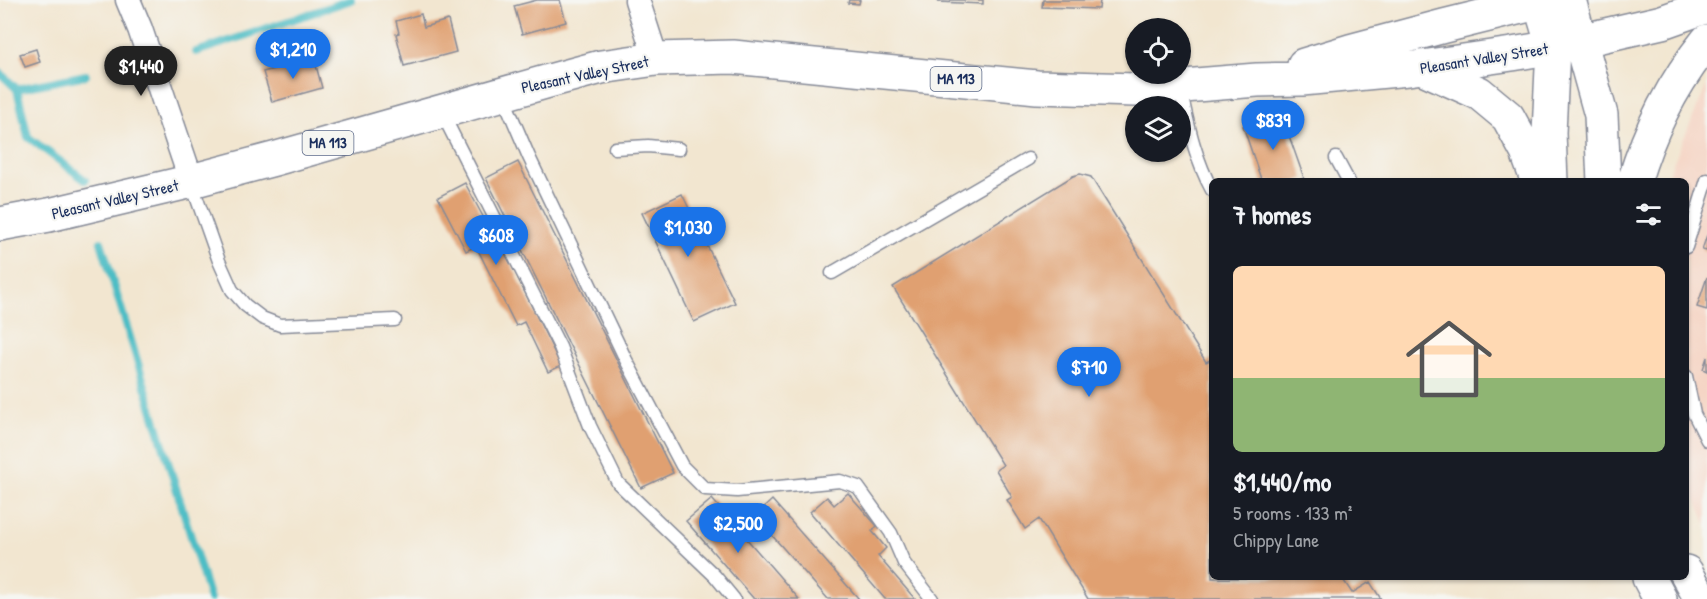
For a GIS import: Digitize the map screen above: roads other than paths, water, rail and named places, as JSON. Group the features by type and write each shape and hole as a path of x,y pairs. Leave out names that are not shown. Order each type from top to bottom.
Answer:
{"main road":[{"name":"Pleasant Valley Street","path":"1257,80 1350,51 1455,23 1553,1"},
{"path":"1553,1 1567,44 1601,115 1604,178"},
{"name":"Pleasant Valley Street","path":"0,224 50,215 191,180 502,93 601,68 656,59 733,57 1037,87 1135,90 1257,80 1302,79 1421,67 1567,44 1662,22 1707,6"},
{"path":"1636,178 1643,153 1666,105 1692,60 1707,41"},
{"path":"1551,178 1549,133 1567,44"},
{"path":"1421,67 1479,93 1508,117 1527,152 1537,178"},
{"path":"1689,577 1701,599"},
{"path":"1650,580 1660,599"}],"street":[{"path":"129,0 191,180"},
{"path":"637,0 656,59"}],"lane":[{"path":"1179,87 1192,140 1203,174 1209,185"},
{"path":"502,93 529,157 626,360 682,466 705,489 737,491 840,482 858,487 891,533 904,563 932,599"},
{"path":"441,111 560,347 590,426 618,483 715,576 734,599"},
{"path":"615,148 648,146 679,149"},
{"path":"1336,158 1347,178"},
{"path":"832,273 1029,159"},
{"path":"191,180 219,261 232,291 262,318 280,325 395,320"},
{"path":"1689,237 1707,180"},
{"path":"1689,390 1694,414 1707,440"}],"waterway":[{"path":"196,52 351,0"},
{"path":"0,73 17,89 86,75"},
{"path":"17,89 28,137 85,180"},
{"path":"101,242 210,599"}]}
